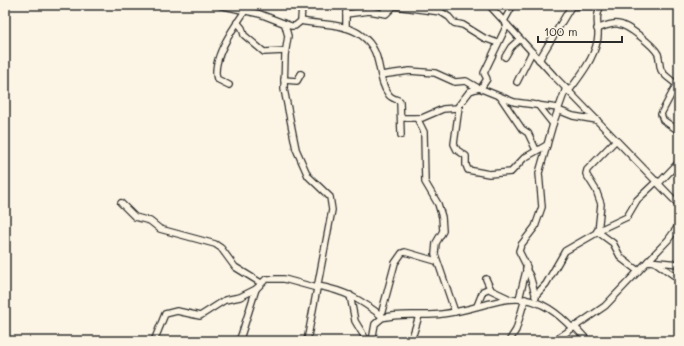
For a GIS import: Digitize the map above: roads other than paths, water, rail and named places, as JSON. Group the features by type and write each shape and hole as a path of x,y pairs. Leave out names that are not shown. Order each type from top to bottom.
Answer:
{"street":[{"path":"219,5 260,14 285,24 295,26 301,21 302,5"},
{"path":"384,14 385,5"},
{"path":"489,5 539,60 679,205"},
{"path":"513,5 498,44 484,73 487,79 479,88 470,91 459,107 454,144 457,150 466,156 466,165 468,170 489,174 511,172 524,158 547,145"},
{"path":"346,10 369,11 384,14 389,12 394,6 442,12 449,16 454,23 463,25 484,38 498,44"},
{"path":"519,299 526,264 519,255 519,251 521,245 535,227 542,207 539,173 558,109 568,90 587,66 598,41 596,19 600,6 572,6 539,60"},
{"path":"336,26 346,10"},
{"path":"346,10 346,28"},
{"path":"229,85 219,81 216,74 226,42 245,11"},
{"path":"301,21 346,28 361,35 379,60 381,75 389,94 400,101 401,135"},
{"path":"237,22 242,28 244,35 264,52 285,51"},
{"path":"285,24 288,36 285,51 284,80 291,123 302,164 308,176 330,197 331,202 331,220 307,341"},
{"path":"597,29 609,24 623,24 654,49 658,54 663,73 678,83 662,114 663,120 679,131"},
{"path":"505,57 511,47 520,38"},
{"path":"517,82 532,52"},
{"path":"381,75 410,71 435,73 455,82 466,81 501,98 558,109 573,116 597,120"},
{"path":"284,80 297,81 301,74"},
{"path":"501,98 522,129 528,133 536,150"},
{"path":"538,105 553,124"},
{"path":"400,118 422,118 443,109 459,107"},
{"path":"418,118 424,132 424,182 438,204 442,217 443,231 434,249 436,261 455,312"},
{"path":"598,231 601,204 596,190 586,174 587,170 616,140"},
{"path":"535,296 546,284 565,251 598,231 627,217 637,200 679,162"},
{"path":"121,203 135,216 150,221 161,230 200,238 215,244 221,248 235,267 261,283"},
{"path":"554,341 605,306 679,226"},
{"path":"598,231 613,243 621,258 638,271"},
{"path":"372,341 375,324 383,316 395,264 402,253 405,252 436,261"},
{"path":"648,261 679,264"},
{"path":"655,262 679,279"},
{"path":"526,269 530,276 538,303"},
{"path":"238,341 242,336 256,289 261,283 272,278 337,289 350,295 383,316 419,316 455,312 511,299 525,299 538,303 554,311 588,341"},
{"path":"486,278 490,288 495,293 511,299"},
{"path":"477,306 483,291 490,288"},
{"path":"154,341 165,314 177,311 200,316 225,300 240,297 256,289"},
{"path":"350,295 353,318 359,330 368,341"},
{"path":"509,341 516,330 525,299"},
{"path":"411,341 419,316"}]}
